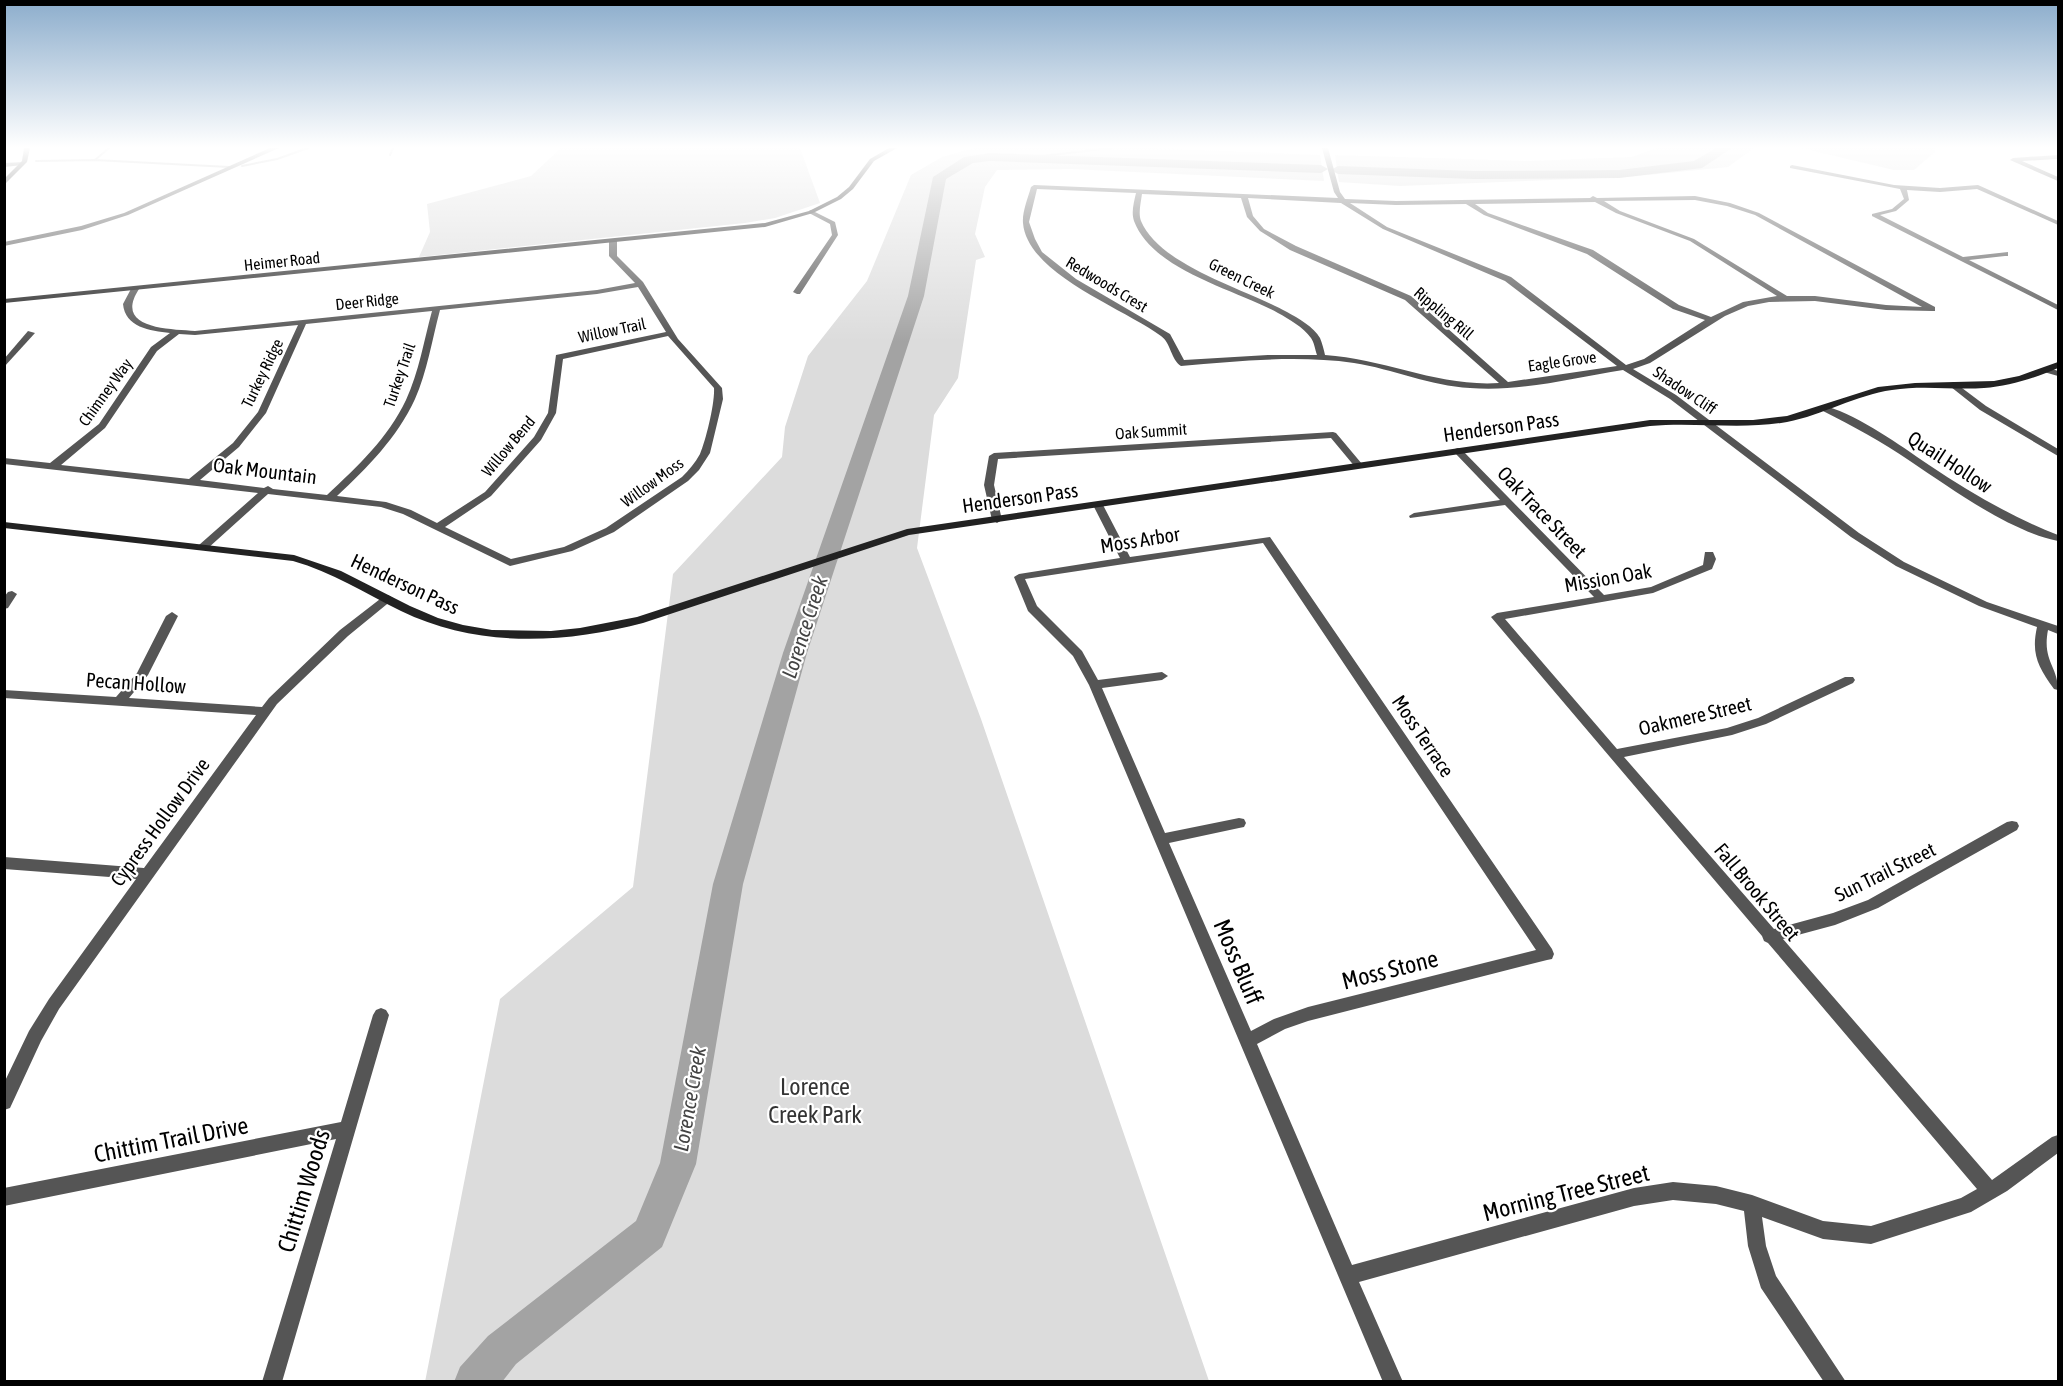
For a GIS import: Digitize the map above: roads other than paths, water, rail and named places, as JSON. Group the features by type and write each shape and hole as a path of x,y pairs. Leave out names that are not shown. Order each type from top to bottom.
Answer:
{"street":[{"path":"4,244 82,228 129,213"},
{"name":"Heimer Road","path":"4,301 739,229 783,221 809,213"},
{"path":"797,292 835,236 833,223 812,213"},
{"name":"Redwoods Crest","path":"1028,213 1026,222 1030,239 1039,253 1066,277 1167,336 1181,363"},
{"name":"Green Creek","path":"1138,213 1137,220 1152,244 1187,267 1299,321 1318,338 1322,345 1322,358"},
{"name":"Rippling Rill","path":"1249,213 1262,230 1293,248 1408,298 1505,384"},
{"name":"Shadow Cliff","path":"1361,213 1385,228 1508,279 1624,367 1666,392 1707,422 1855,535 1900,564 1953,591 2058,630"},
{"path":"1484,213 1590,252 1676,307 1714,321"},
{"path":"1620,213 1692,240 1787,298"},
{"name":"Eagle Grove","path":"1181,363 1322,358 1373,365 1448,384 1482,386 1624,367 1647,361 1746,304 1787,298 1894,310 1932,309 1754,213"},
{"path":"1880,213 1874,215 2058,308"},
{"path":"2035,213 2058,223"},
{"name":"Willow Moss","path":"510,563 568,549 594,539 675,486 696,468 705,453 719,399 718,388 671,333 640,284 613,256 613,241"},
{"path":"1962,260 2005,254"},
{"name":"Deer Ridge","path":"135,289 127,306 133,318 151,328 177,332 302,324 597,292 640,284"},
{"name":"Turkey Trail","path":"330,497 379,449 398,422 414,388 436,309"},
{"name":"Turkey Ridge","path":"193,481 236,445 262,412 302,324"},
{"name":"Chimney Way","path":"53,466 102,426 154,349 177,332"},
{"path":"4,365 31,333"},
{"name":"Willow Trail","path":"559,357 671,333"},
{"name":"Willow Bend","path":"437,527 488,494 538,438 552,413 559,357"},
{"name":"Henderson Pass","path":"4,525 272,555 314,563 454,627 487,634 530,636 608,628 896,535 1650,423 1769,422 1826,409 1874,390 1908,386 1954,386 2009,382 2058,365"},
{"path":"2047,370 2058,374"},
{"path":"1954,386 1983,408 2058,453"},
{"name":"Quail Hollow","path":"1826,409 1866,428 1985,507 2019,524 2058,538"},
{"name":"Oak Summit","path":"997,519 989,485 994,456 1333,435 1359,466"},
{"name":"Oak Trace Street","path":"1458,452 1600,598"},
{"name":"Oak Mountain","path":"4,461 268,489 392,506 510,563"},
{"path":"203,547 268,489"},
{"path":"1414,516 1508,502"},
{"path":"1098,504 1128,561"},
{"name":"Moss Arbor","path":"1019,577 1266,539"},
{"name":"Moss Terrace","path":"1266,539 1547,954"},
{"name":"Mission Oak","path":"1497,617 1669,585 1708,567 1711,559 1709,554"},
{"name":"Moss Bluff","path":"1019,577 1032,608 1078,654 1095,685 1393,1382"},
{"path":"4,606 12,594"},
{"name":"Cypress Hollow Drive","path":"4,1102 35,1036 54,1004 145,874 265,711 344,633 388,598"},
{"path":"118,702 142,675 172,616"},
{"name":"Fall Brook Street","path":"1497,617 1769,937 1990,1191"},
{"path":"2043,625 2039,651 2046,668 2058,686"},
{"path":"1095,685 1162,676"},
{"name":"Oakmere Street","path":"1614,754 1728,732 1762,721 1849,680"},
{"name":"Pecan Hollow","path":"4,694 265,711"},
{"path":"1161,839 1239,823"},
{"name":"Sun Trail Street","path":"1769,937 1835,919 1873,904 2012,826"},
{"path":"4,863 145,874"},
{"name":"Moss Stone","path":"1247,1041 1280,1024 1308,1014 1547,954"},
{"name":"Chittim Woods","path":"272,1382 381,1015"},
{"name":"Chittim Trail Drive","path":"4,1197 347,1129"},
{"name":"Morning Tree Street","path":"1347,1276 1634,1197 1673,1191 1716,1195 1752,1204 1822,1230 1871,1235 1965,1206 2058,1143"},
{"path":"1752,1204 1757,1246 1768,1281 1836,1382"}],"waterway":[{"name":"Lorence Creek","path":"475,1382 502,1350 649,1234 678,1164 728,884 795,653 916,296 933,213"}],"park label":[{"name":"Lorence Creek Park","path":"815,1101"}]}
